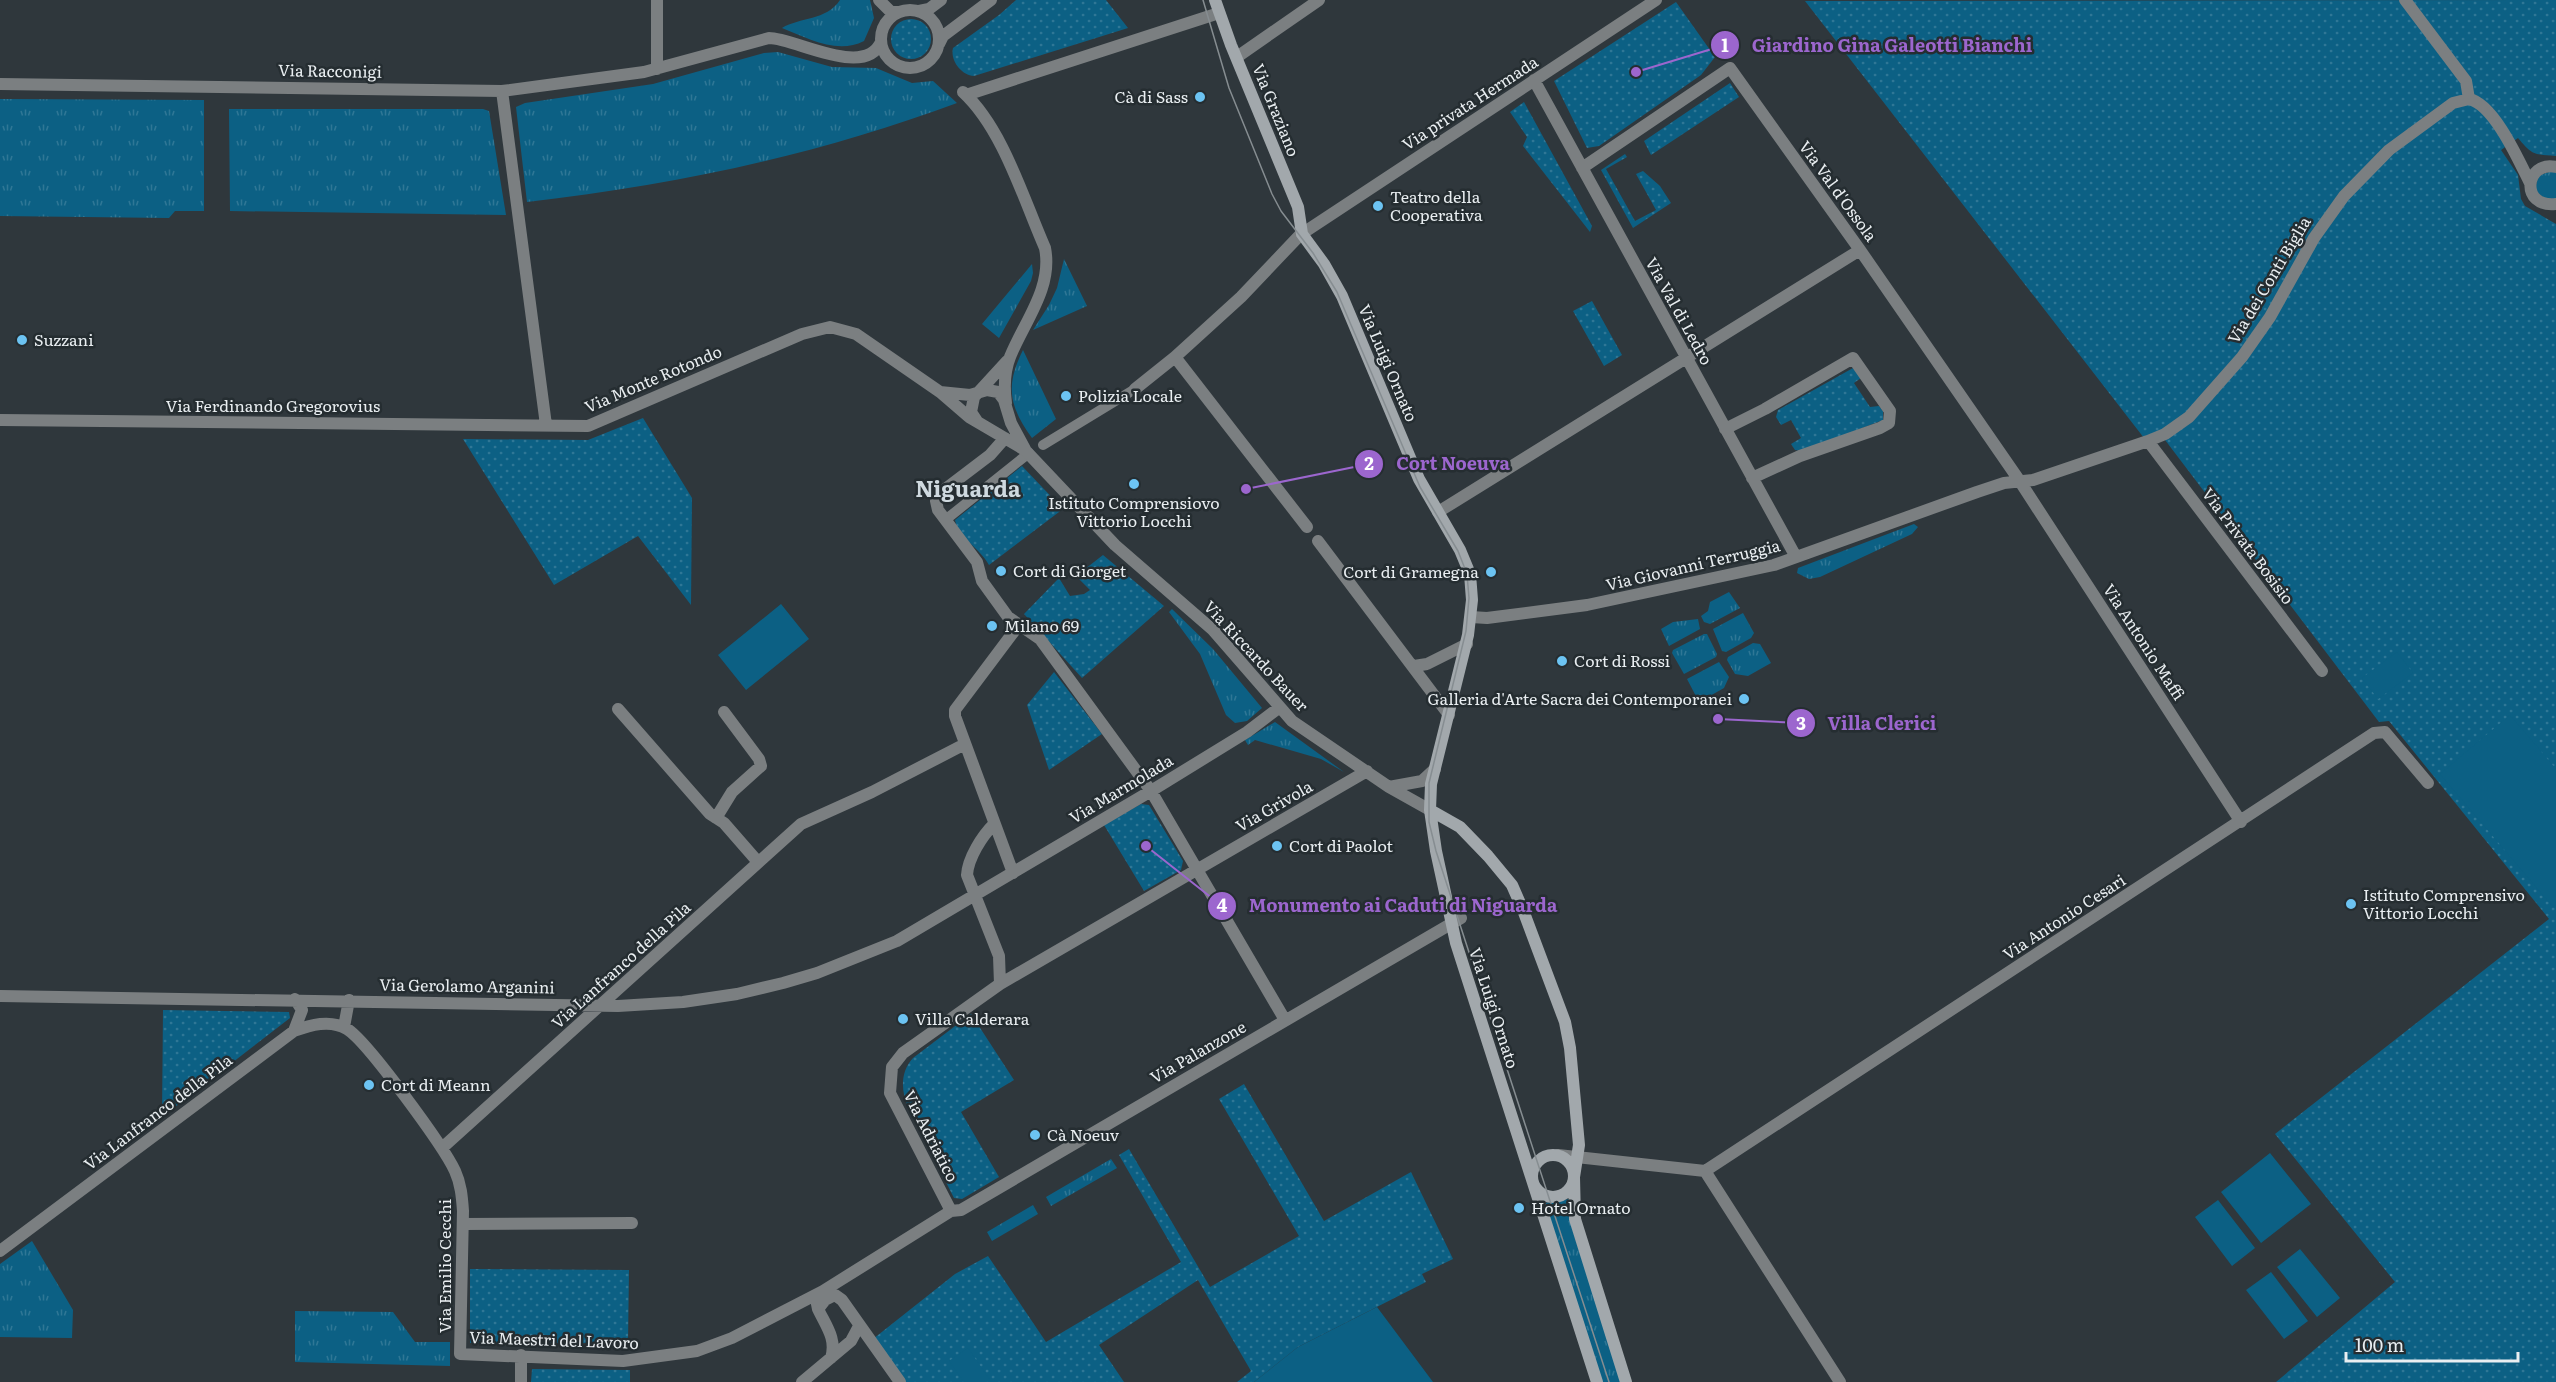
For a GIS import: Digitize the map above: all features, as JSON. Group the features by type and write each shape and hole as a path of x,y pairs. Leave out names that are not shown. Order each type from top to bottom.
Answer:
{"main road":[{"name":"Via Graziano","path":"1215,0 1298,207 1302,234"},
{"name":"Via Luigi Ornato","path":"1302,234 1324,264 1342,296 1416,472 1468,566 1472,584 1471,617 1467,644 1435,769 1430,810 1433,834 1456,921 1533,1182 1597,1382"},
{"path":"1430,810 1451,820 1480,847 1507,878 1520,902 1567,1031 1579,1136 1573,1202 1578,1234 1626,1382"},
{"path":"1558,1155 1569,1162 1574,1177 1568,1191 1556,1197 1543,1194 1533,1182 1532,1172 1538,1162 1546,1156 1558,1155"}],"street":[{"path":"879,0 891,12 929,9 941,0"},
{"path":"900,12 885,24 881,42 887,57 901,67 909,68 925,64 931,59 943,36 991,0"},
{"path":"1237,57 1319,0"},
{"name":"Via privata Hermada","path":"1136,388 1175,357 1241,297 1302,234 1656,0"},
{"path":"2405,0 2466,81 2469,99 2482,105 2515,151 2530,183 2531,193 2537,201 2553,208"},
{"path":"653,2 657,69"},
{"path":"919,11 934,23 939,33 939,44"},
{"path":"1009,358 974,397 970,406 972,416 980,423 991,425 999,422 1004,416 1005,374 1009,358 1044,284 1047,258 1045,248 998,140 978,107 965,94 1219,13"},
{"name":"Via Racconigi","path":"0,84 502,91 657,69 769,38 843,57 869,53 881,42"},
{"name":"Via Val d'Ossola","path":"1582,168 1730,68 1860,250 2019,480"},
{"name":"Via Val di Ledro","path":"1534,80 1752,478 1791,559"},
{"path":"502,91 546,425"},
{"name":"Via dei Conti Biglia","path":"2019,480 2033,480 2148,441 2165,434 2189,417 2242,357 2270,316 2328,216 2366,172 2389,150 2437,114 2453,103 2469,99"},
{"path":"2515,151 2543,167 2556,167"},
{"path":"2530,183 2534,173 2543,167"},
{"path":"1438,512 1860,250"},
{"name":"Via Monte Rotondo","path":"546,425 595,424 793,337 826,327 840,328 856,334 940,392 956,407 1027,451"},
{"path":"1175,357 1307,527"},
{"path":"1725,429 1765,409 1853,358 1890,411 1889,423 1880,428 1800,456 1752,478"},
{"path":"1043,445 1136,388"},
{"name":"Via Monte Rotondo","path":"940,392 970,395 995,391 1000,394 1006,404"},
{"path":"947,519 1027,451 1011,423 1006,404"},
{"name":"Via Ferdinando Gregorovius","path":"0,420 546,425"},
{"path":"1005,438 990,455 937,497 937,505 977,562 984,584 1008,617 1040,639 1151,791 1285,1020"},
{"name":"Via Privata Bosisio","path":"2148,441 2322,671"},
{"name":"Via Riccardo Bauer","path":"1027,451 1115,545 1213,630 1292,721 1389,787 1430,810"},
{"name":"Via Giovanni Terruggia","path":"1471,617 1487,618 1587,605 1675,588 1791,559 1977,492 2019,480"},
{"name":"Via Antonio Maffi","path":"2019,480 2241,822"},
{"path":"1318,541 1449,715"},
{"path":"1013,873 955,716 955,710 1018,626"},
{"path":"1414,666 1427,664 1467,644"},
{"name":"Via Marmolada","path":"976,894 1247,732 1280,707"},
{"path":"618,709 710,814 724,823 758,862"},
{"path":"716,818 732,792 761,766 759,759 724,712"},
{"name":"Via Antonio Cesari","path":"1705,1171 2374,733 2385,732 2428,783"},
{"name":"Via Lanfranco della Pila","path":"441,1148 801,824 872,792 965,744"},
{"path":"1389,787 1422,781 1435,769"},
{"name":"Via Grivola","path":"1000,984 1367,771"},
{"path":"994,824 980,843 968,867 967,875 999,956 1000,984"},
{"name":"Via Gerolamo Arganini","path":"0,996 618,1006 683,1002 737,994 795,980 897,941 976,894"},
{"name":"Via Palanzone","path":"951,1210 961,1210 1456,921"},
{"name":"Via Adriatico","path":"951,1210 890,1093 892,1067 903,1053 1000,984"},
{"path":"294,1031 302,1010 295,999"},
{"path":"349,1000 344,1027 372,1055 441,1148"},
{"name":"Via Lanfranco della Pila","path":"0,1251 294,1031 316,1023 344,1027"},
{"name":"Via Emilio Cecchi","path":"441,1148 456,1173 462,1191 460,1354"},
{"path":"1558,1155 1705,1171 1840,1382"},
{"name":"Via Maestri del Lavoro","path":"460,1354 623,1361 697,1351 732,1338 823,1291 951,1210"},
{"path":"463,1224 632,1223"},
{"path":"844,1278 841,1289 843,1300 900,1382"},
{"path":"823,1291 817,1301 818,1309 833,1340 831,1358"},
{"path":"818,1309 825,1300 835,1295 843,1300"},
{"path":"800,1303 810,1304 818,1309"},
{"path":"802,1382 851,1341 859,1326"},
{"path":"833,1340 838,1344 869,1340"},
{"path":"520,1382 521,1355"}],"green space":[{"path":"840,0 870,0 874,18 864,41 854,45 833,46 782,28 828,12"},
{"path":"1016,0 1106,0 1128,28 974,76 965,73 955,62 953,48"},
{"path":"2556,0 2556,156 2534,153 2518,138 2501,150 2518,175 2521,199 2525,206 2556,224 2556,1382 2276,1382 2395,1282 2275,1134 2549,919 2389,721 2379,722 2159,432 2144,438 1805,1"},
{"path":"1676,2 1715,57 1701,75 1599,146 1587,148 1554,81"},
{"path":"911,19 925,25 931,39 925,53 911,59 897,53 891,39 897,25"},
{"path":"778,52 832,67 876,68 912,83 933,81 957,103 852,138 745,166 637,187 527,202 516,107 525,103 653,84 764,53"},
{"path":"1730,83 1739,97 1651,155 1644,141"},
{"path":"0,99 204,100 204,211 175,211 169,218 0,216"},
{"path":"1524,102 1592,226 1590,232 1523,146 1527,137 1510,112"},
{"path":"229,109 483,109 489,111 506,215 230,211"},
{"path":"1625,154 1627,157 1606,169 1635,221 1656,210 1636,174 1643,171 1660,186 1671,203 1633,228 1601,170"},
{"path":"2551,171 2556,172 2556,200 2547,201 2535,190 2538,176"},
{"path":"1064,259 1087,306 1033,330 1057,288"},
{"path":"1032,264 1031,281 999,338 982,324"},
{"path":"1592,301 1622,355 1604,366 1573,311"},
{"path":"1023,350 1056,419 1032,438 1018,416 1012,396 1014,374"},
{"path":"1853,368 1861,378 1854,383 1870,407 1879,406 1883,411 1883,420 1803,451 1795,450 1791,444 1801,438 1791,420 1781,425 1776,417 1778,410"},
{"path":"643,418 692,498 691,605 638,536 554,585 463,439 588,440"},
{"path":"1022,466 1063,509 989,565 961,533 955,520"},
{"path":"1914,524 1918,527 1912,534 1820,577 1809,579 1797,573 1798,568"},
{"path":"1103,555 1164,606 1082,678 1024,614 1059,578 1070,596 1084,594 1090,590 1076,576"},
{"path":"1729,592 1740,608 1710,624 1704,622 1701,616 1708,611 1710,602"},
{"path":"781,604 809,639 746,690 718,655"},
{"path":"1172,609 1213,649 1262,708 1247,721 1235,723 1226,715 1200,654 1169,612"},
{"path":"1743,613 1754,633 1751,638 1726,652 1722,651 1713,629"},
{"path":"1698,619 1700,629 1669,646 1661,629 1673,622"},
{"path":"1707,634 1717,654 1716,657 1684,674 1672,653 1673,650"},
{"path":"1753,643 1760,644 1771,663 1748,676 1735,674 1727,660 1728,657"},
{"path":"2397,652 2413,673 2378,699 2362,678"},
{"path":"1719,662 1729,677 1724,688 1699,702 1687,679"},
{"path":"1054,672 1102,734 1049,770 1027,705"},
{"path":"2510,715 2556,769 2556,904 2553,907 2440,774"},
{"path":"1275,722 1344,772 1321,759 1255,740 1248,745 1245,740"},
{"path":"1141,804 1149,805 1183,861 1181,870 1144,891 1104,825"},
{"path":"163,1010 289,1012 290,1018 162,1117"},
{"path":"971,1014 1014,1080 961,1112 999,1177 962,1199 954,1198 908,1107 903,1082 906,1069 913,1058"},
{"path":"1244,1084 1324,1221 1411,1172 1453,1259 1422,1274 1426,1282 1298,1347 1254,1382 1237,1382 1251,1371 1198,1280 1099,1345 1124,1382 905,1382 873,1339 955,1274 988,1256 1046,1342 1181,1262 1119,1155 1129,1149 1210,1287 1299,1236 1219,1099"},
{"path":"2270,1153 2311,1204 2261,1243 2221,1192"},
{"path":"1111,1159 1117,1168 1051,1206 1046,1197"},
{"path":"1569,1199 1571,1224 1575,1238 1622,1382 1602,1382 1545,1203"},
{"path":"2218,1200 2255,1248 2232,1266 2195,1217"},
{"path":"1033,1205 1038,1214 992,1241 987,1232"},
{"path":"32,1241 73,1310 72,1338 0,1337 0,1264"},
{"path":"2300,1249 2340,1298 2317,1317 2277,1267"},
{"path":"470,1269 629,1270 628,1343 470,1343"},
{"path":"2271,1272 2308,1321 2284,1339 2246,1290"},
{"path":"1377,1307 1433,1382 1254,1382 1298,1347"},
{"path":"295,1311 393,1312 415,1342 450,1342 450,1366 295,1362"},
{"path":"968,1348 990,1380 964,1382 949,1361"},
{"path":"532,1369 630,1370 630,1382 531,1382"}],"tram line":[{"path":"1203,0 1229,88 1272,194 1281,211 1313,253 1337,292 1420,487 1458,551 1467,574 1469,598 1466,631 1429,783 1429,822 1436,851 1609,1382"}],"place":[{"name":"Giardino Gina Galeotti Bianchi","path":"1636,72"},
{"name":"Cà di Sass","path":"1200,97"},
{"name":"Teatro della Cooperativa","path":"1378,206"},
{"name":"Suzzani","path":"22,340"},
{"name":"Polizia Locale","path":"1066,396"},
{"name":"Istituto Comprensiovo Vittorio Locchi","path":"1134,484"},
{"name":"Cort Noeuva","path":"1246,489"},
{"name":"Cort di Giorget","path":"1001,571"},
{"name":"Cort di Gramegna","path":"1491,572"},
{"name":"Milano 69","path":"992,626"},
{"name":"Cort di Rossi","path":"1562,661"},
{"name":"Galleria d'Arte Sacra dei Contemporanei","path":"1744,699"},
{"name":"Villa Clerici","path":"1718,719"},
{"name":"Monumento ai Caduti di Niguarda","path":"1146,846"},
{"name":"Cort di Paolot","path":"1277,846"},
{"name":"Istituto Comprensivo Vittorio Locchi","path":"2351,904"},
{"name":"Villa Calderara","path":"903,1019"},
{"name":"Cort di Meann","path":"369,1085"},
{"name":"Cà Noeuv","path":"1035,1135"},
{"name":"Hotel Ornato","path":"1519,1208"}],"district":[{"name":"Niguarda","path":"968,489"}]}
